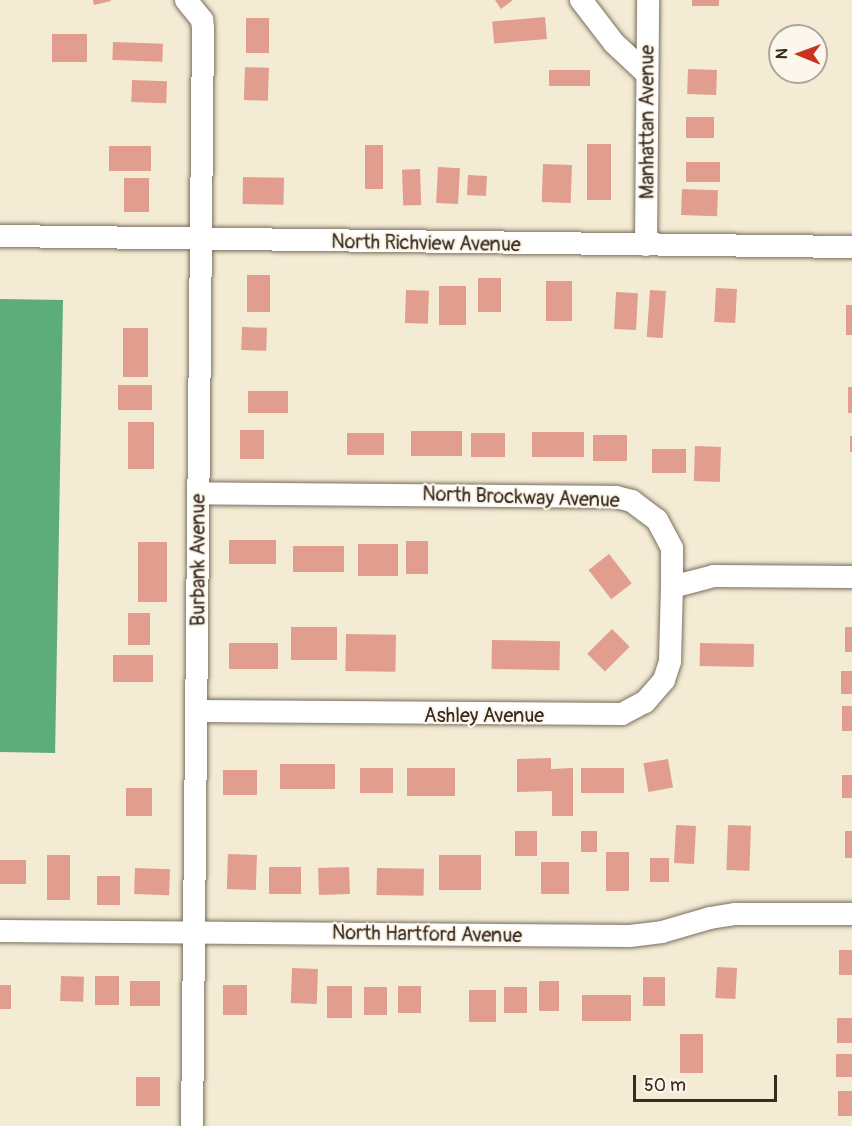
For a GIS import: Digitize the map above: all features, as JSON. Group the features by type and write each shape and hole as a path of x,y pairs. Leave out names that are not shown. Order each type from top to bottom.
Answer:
{"street":[{"name":"Burbank Avenue","path":"186,0 202,20 203,28 192,1126"},
{"path":"581,0 614,43 647,75"},
{"name":"Manhattan Avenue","path":"646,245 648,0"},
{"name":"North Richview Avenue","path":"0,236 201,241 852,247"},
{"name":"North Brockway Avenue","path":"198,493 616,497 632,501 657,520 672,548 672,587"},
{"path":"672,587 714,576 852,577"},
{"name":"Ashley Avenue","path":"197,711 622,714 645,702 664,680 670,662 672,587"},
{"name":"North Hartford Avenue","path":"0,931 630,936 662,932 710,918 736,914 852,914"}],"green space":[{"path":"0,299 63,300 55,753 0,752"}],"building":[{"path":"93,0 110,0 111,1 94,5"},
{"path":"495,0 513,0 501,9"},
{"path":"692,0 719,0 719,6 692,6"},
{"path":"545,17 547,39 494,44 492,22"},
{"path":"246,18 269,18 269,53 246,53"},
{"path":"52,34 87,34 87,62 52,62"},
{"path":"113,42 163,44 162,62 112,60"},
{"path":"245,67 269,68 268,101 244,100"},
{"path":"688,69 717,70 716,95 687,94"},
{"path":"549,70 590,70 590,86 549,86"},
{"path":"132,80 167,81 166,103 131,102"},
{"path":"686,117 714,117 714,138 686,138"},
{"path":"587,144 611,144 611,200 587,200"},
{"path":"365,145 383,145 383,189 365,189"},
{"path":"109,146 151,146 151,171 109,171"},
{"path":"686,162 720,162 720,182 686,182"},
{"path":"543,164 572,165 571,203 542,202"},
{"path":"438,167 460,168 458,204 436,203"},
{"path":"420,169 421,205 403,206 402,170"},
{"path":"468,175 487,176 486,196 467,195"},
{"path":"243,177 284,178 284,205 243,204"},
{"path":"124,178 149,178 149,212 124,212"},
{"path":"682,189 718,190 717,216 681,215"},
{"path":"247,275 270,275 270,312 247,312"},
{"path":"478,278 501,278 501,312 478,312"},
{"path":"546,281 572,281 572,321 546,321"},
{"path":"439,286 466,286 466,325 439,325"},
{"path":"716,288 737,289 735,323 714,322"},
{"path":"406,290 429,291 428,324 405,323"},
{"path":"650,290 666,291 663,338 647,337"},
{"path":"616,292 638,293 636,330 614,329"},
{"path":"846,305 852,305 852,335 846,335"},
{"path":"242,327 267,328 266,351 241,350"},
{"path":"123,328 148,328 148,377 123,377"},
{"path":"118,385 152,385 152,410 118,410"},
{"path":"848,387 852,387 852,413 848,413"},
{"path":"248,391 288,391 288,413 248,413"},
{"path":"128,422 154,422 154,469 128,469"},
{"path":"240,430 264,430 264,459 240,459"},
{"path":"411,431 462,431 462,456 411,456"},
{"path":"532,432 584,432 584,457 532,457"},
{"path":"347,433 384,433 384,455 347,455"},
{"path":"471,433 505,433 505,457 471,457"},
{"path":"593,435 627,435 627,461 593,461"},
{"path":"850,436 852,436 852,452 850,452"},
{"path":"695,446 721,447 720,482 694,481"},
{"path":"652,449 686,449 686,473 652,473"},
{"path":"229,540 276,540 276,564 229,564"},
{"path":"406,541 428,541 428,574 406,574"},
{"path":"138,542 167,542 167,602 138,602"},
{"path":"358,544 398,544 398,576 358,576"},
{"path":"293,546 344,546 344,572 293,572"},
{"path":"609,554 632,583 611,599 589,570"},
{"path":"128,613 150,613 150,645 128,645"},
{"path":"291,627 337,627 337,660 291,660"},
{"path":"845,627 852,627 852,652 845,652"},
{"path":"612,629 630,647 605,671 587,654"},
{"path":"346,634 396,635 395,672 345,671"},
{"path":"492,640 560,641 559,670 491,669"},
{"path":"229,643 278,643 278,669 229,669"},
{"path":"700,643 754,644 754,667 700,666"},
{"path":"113,655 153,655 153,682 113,682"},
{"path":"841,671 852,671 852,694 841,694"},
{"path":"842,706 852,706 852,731 842,731"},
{"path":"551,758 551,769 573,768 573,816 552,816 552,791 517,792 517,759"},
{"path":"668,759 673,788 648,792 643,763"},
{"path":"280,764 335,764 335,789 280,789"},
{"path":"360,768 393,768 393,793 360,793"},
{"path":"407,768 455,768 455,796 407,796"},
{"path":"581,768 624,768 624,793 581,793"},
{"path":"223,770 257,770 257,795 223,795"},
{"path":"842,775 852,775 852,798 842,798"},
{"path":"126,788 152,788 152,816 126,816"},
{"path":"676,825 696,826 694,864 674,863"},
{"path":"728,825 751,826 749,871 726,870"},
{"path":"515,831 537,831 537,856 515,856"},
{"path":"581,831 597,831 597,852 581,852"},
{"path":"845,831 852,831 852,858 845,858"},
{"path":"606,852 629,852 629,891 606,891"},
{"path":"228,854 257,855 256,890 227,889"},
{"path":"47,855 70,855 70,900 47,900"},
{"path":"439,855 481,855 481,890 439,890"},
{"path":"650,858 669,858 669,882 650,882"},
{"path":"0,860 26,860 26,884 0,884"},
{"path":"541,862 569,862 569,894 541,894"},
{"path":"269,867 301,867 301,894 269,894"},
{"path":"349,867 350,894 319,895 318,868"},
{"path":"135,868 170,869 169,895 134,894"},
{"path":"377,868 424,869 424,896 377,895"},
{"path":"97,876 120,876 120,905 97,905"},
{"path":"839,950 852,950 852,975 839,975"},
{"path":"717,967 737,968 735,999 715,998"},
{"path":"292,968 318,969 317,1004 291,1003"},
{"path":"61,976 84,977 83,1002 60,1001"},
{"path":"95,976 119,976 119,1005 95,1005"},
{"path":"643,977 665,977 665,1006 643,1006"},
{"path":"130,981 160,981 160,1006 130,1006"},
{"path":"539,981 559,981 559,1011 539,1011"},
{"path":"0,985 11,985 11,1009 0,1009"},
{"path":"223,985 247,985 247,1015 223,1015"},
{"path":"327,986 352,986 352,1018 327,1018"},
{"path":"398,986 421,986 421,1013 398,1013"},
{"path":"364,987 387,987 387,1015 364,1015"},
{"path":"504,987 527,987 527,1013 504,1013"},
{"path":"469,990 496,990 496,1022 469,1022"},
{"path":"582,995 631,995 631,1021 582,1021"},
{"path":"837,1018 852,1018 852,1043 837,1043"},
{"path":"680,1034 703,1034 703,1073 680,1073"},
{"path":"836,1054 852,1054 852,1077 836,1077"},
{"path":"136,1077 160,1077 160,1106 136,1106"},
{"path":"838,1091 852,1091 852,1116 838,1116"}]}
